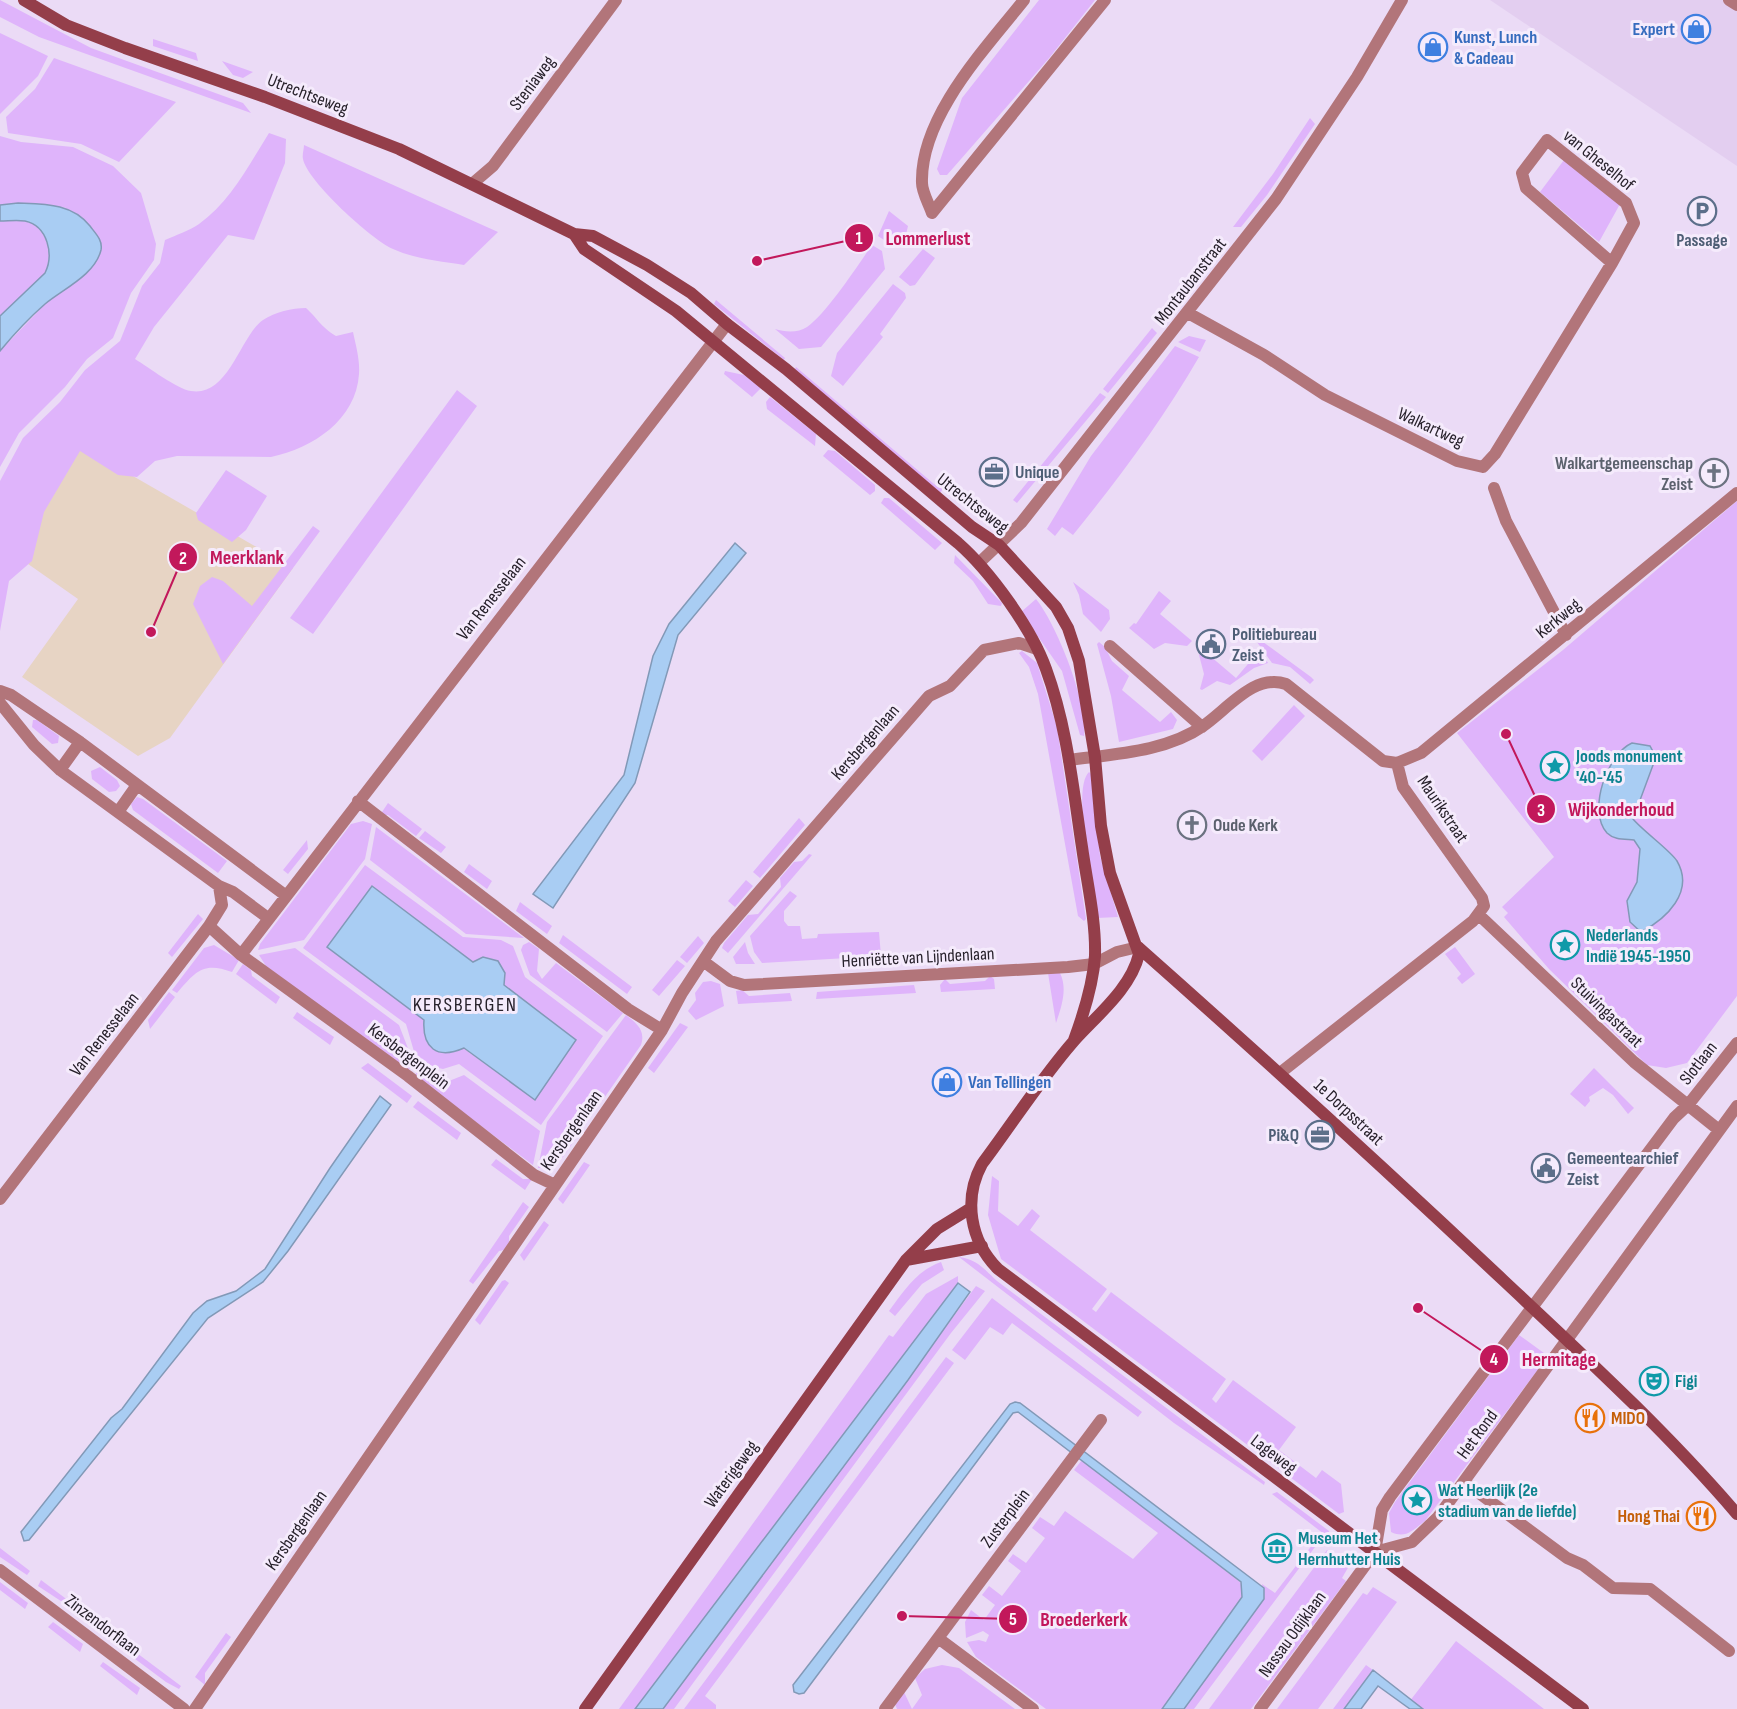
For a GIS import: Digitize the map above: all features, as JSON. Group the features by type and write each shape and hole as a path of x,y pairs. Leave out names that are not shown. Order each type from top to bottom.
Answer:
{"main road":[{"name":"Utrechtseweg","path":"24,0 66,25 378,140 574,234 593,236 647,265 691,293 786,369 972,527 999,545 1037,584 1056,607 1068,628 1079,662 1095,757 1107,864 1138,947"},
{"name":"Utrechtseweg","path":"574,234 584,249 676,311 980,562 1037,649 1046,668 1061,719 1092,912 1094,964"},
{"path":"971,1208 973,1180 982,1164 1074,1041 1103,1013 1138,959 1138,947"},
{"name":"1e Dorpsstraat","path":"1138,947 1535,1303 1569,1341 1657,1426 1737,1514"},
{"path":"1074,1041 1084,1011 1094,964"},
{"name":"Lageweg","path":"971,1208 981,1246 986,1257 998,1269 1583,1709"},
{"name":"Waterigeweg","path":"585,1709 906,1260 937,1229 971,1208"},
{"path":"906,1260 981,1246"}],"street":[{"name":"Steniaweg","path":"472,184 493,166 616,0"},
{"path":"1024,0 951,92 924,155 921,185 932,213 1105,0"},
{"name":"Montaubanstraat","path":"980,562 1021,523 1276,199 1350,86 1402,0"},
{"path":"1729,0 1737,5"},
{"name":"van Gheselhof","path":"1547,140 1626,203 1634,223 1612,263 1526,188 1522,173 1547,140"},
{"name":"Walkartweg","path":"1188,313 1264,355 1325,395 1457,461 1483,467 1495,454 1612,263"},
{"name":"Van Renesselaan","path":"268,918 727,324"},
{"path":"1494,488 1506,521 1566,635"},
{"name":"Kerkweg","path":"1398,763 1421,753 1737,493"},
{"name":"Kersbergenlaan","path":"195,1709 662,1030 682,993 716,941 929,696 950,686 984,650 1019,643 1037,649"},
{"path":"1110,646 1202,727"},
{"name":"Maurikstraat","path":"1068,760 1159,745 1202,727 1253,687 1270,681 1286,684 1383,760 1398,763 1403,788 1482,898 1484,906 1479,915"},
{"path":"0,692 11,695 80,742 285,895"},
{"path":"0,703 34,745 60,770 219,886 233,892 268,918 241,955"},
{"path":"60,770 80,742"},
{"path":"118,812 137,785"},
{"path":"357,801 628,1009 662,1030"},
{"name":"Van Renesselaan","path":"0,1199 209,926 222,905 219,886"},
{"path":"1280,1073 1479,915"},
{"name":"Stuivingastraat","path":"1479,915 1634,1062 1688,1105"},
{"name":"Kersbergenplein","path":"209,926 241,955 408,1076 534,1175 555,1185"},
{"name":"Henriëtte van Lijndenlaan","path":"703,961 729,981 744,985 1094,964 1117,952 1138,947"},
{"name":"Slotlaan","path":"1674,1119 1688,1105 1737,1042"},
{"name":"Slotlaan","path":"1688,1105 1719,1130"},
{"path":"1719,1130 1737,1106"},
{"name":"Het Rond","path":"1674,1119 1390,1497 1382,1510 1375,1552 1412,1542 1437,1517 1569,1341 1719,1130"},
{"name":"Zusterplein","path":"885,1709 1101,1420"},
{"path":"1464,1482 1567,1558 1583,1565 1613,1588 1650,1589 1729,1651"},
{"name":"Nassau Odijklaan","path":"1260,1709 1375,1552"},
{"name":"Zinzendorflaan","path":"0,1570 184,1709"},
{"path":"938,1638 1033,1709"}],"shaded area":[{"path":"0,0 91,48 243,103 251,113 39,37 0,17"},
{"path":"1039,0 1095,0 1050,57 947,175 940,175 937,169 962,98"},
{"path":"1490,0 1737,0 1737,166"},
{"path":"0,33 48,56 38,76 0,114"},
{"path":"153,39 196,53 198,61 153,46"},
{"path":"54,58 176,102 119,162 81,144 8,133 6,117 35,89"},
{"path":"222,61 253,72 243,78 233,75"},
{"path":"1310,118 1315,124 1267,195 1241,227 1233,227 1273,174"},
{"path":"269,133 286,139 285,163 254,240 228,235 154,327 135,359 178,386 191,391 204,390 215,385 224,375 247,339 263,320 284,311 306,308 336,336 353,332 359,374 350,405 341,418 317,439 287,453 271,457 177,456 155,461 137,477 118,475 80,451 44,512 32,561 9,581 0,631 0,481 23,438 60,402 85,370 120,341 142,286 160,263 165,240 195,226 220,205 238,182"},
{"path":"0,136 21,142 73,147 113,166 141,193 156,244 154,260 131,293 113,338 87,359 65,387 19,433 0,467 0,351 45,304 89,270 66,208 41,204 0,205"},
{"path":"304,145 498,232 464,265 419,257 393,249 356,222 316,181 303,159"},
{"path":"1564,160 1620,204 1599,242 1540,192"},
{"path":"889,211 908,226 905,239 887,242 878,236"},
{"path":"0,221 22,221 35,226 48,244 49,260 48,267 40,280 0,316"},
{"path":"872,245 882,251 885,269 821,347 799,349 775,329 796,331 807,327 824,311"},
{"path":"1217,246 1218,256 1183,300 1182,291"},
{"path":"923,249 935,258 915,285 910,286 899,277"},
{"path":"893,284 905,293 906,298 880,334 883,337 843,386 831,376 837,353"},
{"path":"716,300 785,358 784,360 714,304"},
{"path":"1152,328 1157,333 1108,393 1103,389"},
{"path":"1189,336 1206,340 1200,352 1178,342"},
{"path":"1175,346 1199,357 1185,381 1139,449 1073,535 1062,527 1055,536 1047,529 1091,456"},
{"path":"796,367 934,484 943,489 940,493 795,369"},
{"path":"725,371 744,375 761,388 752,397 724,374"},
{"path":"457,390 477,406 313,634 290,618"},
{"path":"1100,393 1106,397 1017,503 1013,500"},
{"path":"770,397 816,434 815,446 767,409 766,402"},
{"path":"72,441 293,568 170,738 138,756 22,677 78,599 1,545"},
{"path":"828,450 835,451 875,485 875,491 870,495 823,456"},
{"path":"226,470 267,496 246,530 232,542 198,520 196,513"},
{"path":"884,498 889,498 942,543 935,550 881,503"},
{"path":"1737,501 1737,996 1687,1063 1666,1068 1647,1065 1549,969 1504,917 1508,913 1502,907 1554,857 1457,733 1563,650"},
{"path":"313,526 320,531 223,664 193,604 200,586 212,577 223,581 252,606"},
{"path":"955,555 1002,603 1001,606 988,604 973,581 954,563"},
{"path":"1073,582 1109,610 1110,619 1101,632 1083,614 1079,595"},
{"path":"1159,591 1171,601 1160,614 1192,641 1187,646 1165,643 1154,649 1129,628 1134,623 1136,624"},
{"path":"1036,599 1053,627 1069,665 1081,704 1084,736 1080,735 1062,671 1021,612"},
{"path":"1259,639 1314,680 1310,684 1290,667 1272,663 1257,642"},
{"path":"1099,642 1105,647 1112,661 1129,676 1122,690 1160,722 1171,712 1177,720 1173,729 1119,742 1111,696 1097,644"},
{"path":"1203,650 1236,678 1253,658 1256,660 1262,653 1268,663 1254,668 1230,685 1217,681 1202,690 1200,689 1204,674 1199,655"},
{"path":"1022,651 1037,663 1057,727 1086,919 1084,921 1078,916 1038,694 1029,667 1019,653"},
{"path":"1294,705 1305,716 1262,761 1252,751"},
{"path":"33,720 37,720 59,736 58,743 52,744 32,727"},
{"path":"100,767 117,780 120,786 116,791 109,792 92,779 91,771"},
{"path":"1089,772 1100,856 1118,917 1097,918 1083,819 1084,782"},
{"path":"137,797 143,799 227,861 218,873 133,810 131,804"},
{"path":"388,803 422,829 416,836 388,815 380,815"},
{"path":"799,818 805,825 760,878 753,872"},
{"path":"363,821 372,824 365,859 304,940 258,950 260,944 351,824"},
{"path":"376,827 524,938 466,934 370,860"},
{"path":"425,831 446,847 441,853 419,838"},
{"path":"307,840 308,849 288,874 283,870"},
{"path":"809,854 812,855 728,953 722,948 748,915 758,914 781,887 780,878 794,862 802,861"},
{"path":"469,864 492,881 487,889 464,872"},
{"path":"365,865 463,937 501,940 513,946 525,977 603,1036 541,1125 459,1064 443,1069 425,1065 415,1055 406,1024 303,948","holes":["372,886 473,962 505,978 503,985 575,1039 535,1100 463,1048 447,1052 434,1048 426,1036 424,1020 327,947"]},
{"path":"746,880 753,886 735,907 728,901"},
{"path":"790,891 797,896 784,911 784,921 788,926 800,926 802,939 817,938 818,934 879,932 881,956 762,963 754,952 750,936"},
{"path":"520,902 552,926 547,934 516,911"},
{"path":"198,914 203,919 172,957 168,953"},
{"path":"563,935 632,987 627,994 559,943"},
{"path":"698,936 704,943 687,963 680,957"},
{"path":"529,942 539,949 537,971 542,979 556,963 623,1013 607,1032 530,975 521,950 523,945"},
{"path":"745,942 748,953 755,964 736,964 733,957"},
{"path":"214,945 239,960 232,972 214,968 200,970 177,993 172,990 204,948"},
{"path":"1455,947 1475,974 1462,984 1457,978 1461,974 1445,954"},
{"path":"295,948 399,1025 414,1064 407,1071 266,966 259,955"},
{"path":"677,960 685,966 659,996 652,990"},
{"path":"243,964 251,970 252,976 280,997 276,1004 236,974"},
{"path":"1048,973 1060,973 1063,985 1063,998 1056,1023"},
{"path":"990,976 994,979 995,989 941,992 940,985 945,979 950,984 985,981"},
{"path":"711,981 720,984 724,1006 696,1020 688,1011 696,1000 695,993 703,982"},
{"path":"914,985 916,993 816,999 817,992"},
{"path":"742,990 749,996 790,993 792,1001 738,1004 736,991"},
{"path":"169,992 175,997 150,1029 148,1020"},
{"path":"297,1012 334,1037 330,1045 293,1018"},
{"path":"626,1015 641,1031 641,1045 561,1160 550,1168 538,1168 547,1122"},
{"path":"680,1023 688,1027 654,1073 648,1068"},
{"path":"368,1063 412,1096 407,1103 361,1068"},
{"path":"1594,1068 1634,1108 1628,1114 1613,1095 1603,1088 1589,1097 1590,1101 1585,1107 1570,1094"},
{"path":"420,1069 434,1074 431,1076 433,1080 449,1081 464,1075 540,1131 533,1165 414,1076"},
{"path":"418,1101 461,1133 457,1140 413,1107"},
{"path":"496,1159 523,1179 532,1179 525,1190 491,1165"},
{"path":"584,1162 590,1165 563,1204 558,1199"},
{"path":"992,1176 999,1181 998,1211 1018,1226 1032,1209 1040,1216 1030,1230 1107,1289 1092,1309 1096,1312 1111,1292 1226,1379 1212,1399 1216,1403 1233,1380 1296,1427 1279,1450 1316,1478 1322,1470 1341,1484 1344,1512 1339,1514 1001,1259 988,1215"},
{"path":"523,1202 529,1207 509,1236 509,1243 504,1250 499,1251 473,1284 469,1281"},
{"path":"544,1221 549,1225 524,1261 520,1255"},
{"path":"959,1257 971,1260 980,1266 1265,1482 1264,1485 1174,1423"},
{"path":"941,1262 944,1270 922,1284 895,1316 889,1311 918,1276"},
{"path":"958,1276 958,1283 635,1709 619,1709 889,1335 893,1337 926,1294"},
{"path":"505,1280 509,1283 480,1325 475,1320"},
{"path":"976,1286 985,1291 951,1333 674,1709 663,1709"},
{"path":"992,1298 1142,1412 1138,1417 1012,1323 1003,1335 990,1327 965,1360 952,1350"},
{"path":"1519,1335 1548,1356 1425,1521 1405,1534 1391,1532 1389,1513 1395,1502"},
{"path":"946,1357 954,1363 705,1696 716,1705 716,1709 684,1709"},
{"path":"1082,1460 1240,1582 1244,1592 1162,1709 1046,1709 976,1657 967,1642 979,1640 986,1642 989,1635 983,1631 966,1638 965,1622 971,1610 984,1620 995,1605 982,1595 989,1586 1002,1596 1021,1571 1008,1561 1013,1554 1026,1563 1045,1538 1032,1528 1040,1517 1054,1526 1065,1511 1133,1559 1158,1533 1074,1470"},
{"path":"1277,1492 1329,1532 1324,1534 1272,1494"},
{"path":"1316,1540 1318,1543 1194,1709 1184,1709 1264,1599 1262,1584 1275,1593"},
{"path":"0,1548 30,1571 27,1575 0,1557"},
{"path":"1327,1550 1349,1566 1342,1578 1346,1581 1251,1709 1209,1709"},
{"path":"41,1580 73,1604 70,1607 38,1586"},
{"path":"0,1582 28,1603 25,1609 0,1590"},
{"path":"1373,1587 1397,1602 1318,1709 1277,1709 1363,1593 1367,1595"},
{"path":"53,1622 83,1644 80,1652 48,1627"},
{"path":"106,1630 181,1686 179,1689 166,1682 103,1635"},
{"path":"226,1633 231,1637 205,1673 205,1685 195,1677"},
{"path":"1456,1641 1544,1709 1411,1709 1406,1706"},
{"path":"103,1662 140,1688 137,1695 100,1666"},
{"path":"942,1665 959,1668 1015,1709 912,1709 922,1695 915,1678 925,1669"},
{"path":"1366,1665 1373,1670 1344,1709 1333,1709"},
{"path":"904,1692 912,1709 897,1709 895,1704"}],"water":[{"path":"18,203 57,206 75,213 83,218 96,234 101,243 101,250 98,259 78,281 39,309 0,351 0,316 45,273 49,258 44,235 33,224 25,221 0,221 0,205"},
{"path":"735,543 746,553 678,635 635,783 553,908 533,894 624,775 653,656 669,624"},
{"path":"1632,743 1650,746 1656,757 1633,819 1674,857 1682,872 1680,894 1675,903 1660,920 1641,932 1630,922 1627,901 1637,882 1640,849 1634,840 1616,838 1607,833 1601,823 1599,811 1603,784 1608,771 1623,749"},
{"path":"372,886 473,962 483,957 498,961 505,973 504,985 576,1040 535,1100 464,1048 446,1053 433,1049 426,1038 424,1020 327,947"},
{"path":"380,1096 391,1105 288,1251 263,1282 208,1318 29,1540 24,1541 21,1532 111,1418 122,1409 193,1313 207,1301 236,1291 265,1269"},
{"path":"958,1283 970,1292 908,1380 663,1709 635,1709"},
{"path":"1020,1403 1264,1588 1264,1599 1184,1709 1162,1709 1242,1597 1241,1582 1018,1412 1013,1413 804,1693 794,1692 793,1685 1010,1404"},
{"path":"1373,1670 1423,1709 1410,1709 1378,1686 1361,1709 1344,1709"}],"place":[{"name":"Expert","path":"1696,29"},
{"name":"Kunst, Lunch & Cadeau","path":"1433,47"},
{"name":"Passage","path":"1702,211"},
{"name":"Lommerlust","path":"757,261"},
{"name":"Unique","path":"994,472"},
{"name":"Walkartgemeenschap Zeist","path":"1714,473"},
{"name":"Meerklank","path":"151,632"},
{"name":"Politiebureau Zeist","path":"1211,644"},
{"name":"Wijkonderhoud","path":"1506,734"},
{"name":"Joods monument '40-'45","path":"1555,766"},
{"name":"Oude Kerk","path":"1192,825"},
{"name":"Nederlands Indië 1945-1950","path":"1565,945"},
{"name":"Van Tellingen","path":"947,1082"},
{"name":"Pi&Q","path":"1320,1135"},
{"name":"Gemeentearchief Zeist","path":"1546,1168"},
{"name":"Hermitage","path":"1418,1308"},
{"name":"Figi","path":"1654,1381"},
{"name":"MIDO","path":"1590,1418"},
{"name":"Wat Heerlijk (2e stadium van de liefde)","path":"1417,1500"},
{"name":"Hong Thai","path":"1701,1516"},
{"name":"Museum Het Hernhutter Huis","path":"1277,1548"},
{"name":"Broederkerk","path":"902,1616"}],"district":[{"name":"KERSBERGEN","path":"465,1004"}]}
